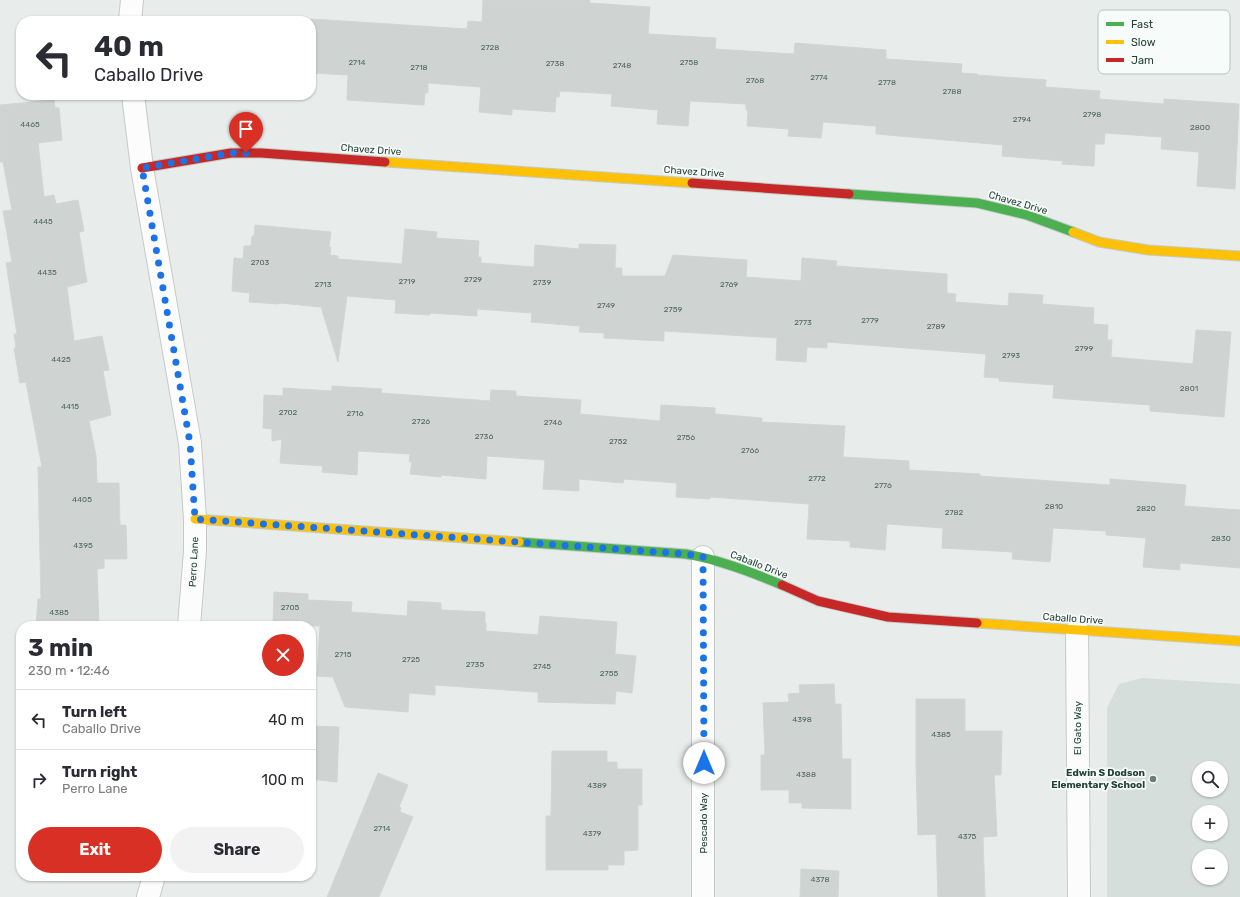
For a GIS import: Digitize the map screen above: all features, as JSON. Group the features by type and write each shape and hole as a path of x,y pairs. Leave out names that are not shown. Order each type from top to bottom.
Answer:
{"street":[{"path":"130,16 132,0"},
{"name":"Perro Lane","path":"134,100 142,168 190,443 195,519 195,551 189,621"},
{"name":"Chavez Drive","path":"142,168 231,153 262,153 977,203 1027,215 1099,242 1148,250 1240,256"},
{"name":"Caballo Drive","path":"195,519 678,553 703,557 747,570 818,602 888,617 1240,641"},
{"name":"Pescado Way","path":"703,557 703,897"},
{"name":"El Gato Way","path":"1077,630 1079,897"},
{"path":"148,897 153,881"}],"shaded area":[{"name":"Edwin S Dodson Elementary School","path":"1142,678 1240,684 1240,897 1107,897 1107,708 1119,684"}],"building":[{"path":"483,0 590,0 589,3 650,7 648,34 716,38 715,49 794,54 795,43 886,50 886,59 962,64 961,73 1046,80 1045,87 1100,91 1099,99 1164,104 1164,99 1239,104 1235,189 1197,186 1199,152 1161,149 1162,137 1105,133 1104,144 1095,144 1094,166 1062,164 1063,161 1002,156 1003,145 876,134 876,126 823,122 821,138 788,136 789,129 747,126 748,110 746,110 746,104 690,101 688,126 657,124 658,110 611,106 612,94 560,91 559,97 556,97 555,112 512,109 512,115 479,112 481,87 428,83 428,93 425,93 424,105 347,100 348,75 316,73 316,19 467,29 468,21 482,22"},
{"path":"54,100 55,108 59,108 62,140 38,143 44,197 54,195 56,204 78,200 84,231 79,232 87,282 67,287 74,341 102,336 109,370 103,371 111,415 89,421 96,456 97,483 119,483 120,525 126,525 127,559 104,559 104,568 97,569 99,621 36,621 38,599 41,599 38,467 42,467 26,382 20,383 14,348 16,348 14,334 17,334 6,263 12,262 3,211 12,210 3,162 0,162 0,105"},
{"path":"255,225 331,232 329,247 331,247 330,255 338,256 338,259 402,264 405,229 437,232 436,238 479,241 478,257 481,257 481,263 534,267 535,245 579,249 579,244 616,245 615,268 622,268 622,276 665,276 673,255 747,260 746,277 801,281 802,258 837,261 836,266 947,274 947,293 956,294 955,302 1008,306 1009,293 1043,295 1042,304 1094,308 1093,324 1108,325 1107,340 1112,340 1111,357 1193,364 1196,330 1231,332 1224,417 1150,411 1150,405 1053,398 1054,385 999,381 999,378 984,377 986,354 827,342 827,348 807,347 806,362 776,360 777,338 664,331 664,341 604,338 604,333 579,332 580,326 531,322 532,313 477,309 477,316 430,313 430,315 395,313 396,300 347,296 338,362 321,307 249,302 250,293 232,291 234,258 243,259 244,246 251,246"},
{"path":"332,386 382,389 381,393 490,401 491,390 516,391 516,396 581,400 580,414 660,421 661,405 715,408 715,414 762,418 762,422 845,426 843,457 909,461 909,470 980,474 980,476 1110,485 1110,479 1186,485 1184,506 1240,510 1240,568 1180,563 1180,570 1143,567 1146,538 1106,535 1106,531 1053,528 1050,562 1012,559 1013,552 942,548 943,528 887,524 885,550 850,547 850,541 807,539 809,504 710,497 710,499 676,497 677,483 624,479 623,483 579,479 579,491 543,489 545,460 487,456 486,479 410,474 412,462 409,462 410,454 358,451 357,475 322,472 323,466 280,463 282,439 272,441 272,429 263,428 264,395 283,396 283,388 332,391"},
{"path":"274,592 308,594 308,600 352,602 351,612 407,616 408,601 441,603 441,610 485,612 486,631 538,635 540,616 617,622 615,654 636,656 632,693 616,691 615,704 538,702 538,692 435,685 435,695 409,693 408,712 345,707 333,677 317,676 320,626 316,626 316,621 273,621"},
{"path":"834,684 835,704 841,704 842,759 851,759 851,809 802,808 802,803 789,803 789,790 761,790 761,755 765,755 763,703 789,702 788,694 800,693 799,685"},
{"path":"916,699 965,699 965,731 1002,731 1001,775 994,775 997,836 983,837 985,897 938,897 936,834 918,835"},
{"path":"316,726 339,727 337,782 316,780"},
{"path":"552,751 607,751 607,762 617,762 617,769 642,769 642,805 638,805 638,850 624,851 624,865 608,865 608,870 546,870 546,816 551,816"},
{"path":"378,773 408,785 399,807 401,808 400,812 413,817 379,897 327,897"},
{"path":"801,869 839,871 838,897 800,897"}],"traffic: fast":[{"path":"849,194 977,203 1027,215 1073,232"},
{"path":"519,542 686,554 735,567 782,585"}],"traffic: slow":[{"path":"385,162 692,183"},
{"path":"1073,232 1099,242 1148,250 1240,256"},
{"path":"195,519 519,542"},
{"path":"977,623 1240,641"}],"traffic: jam":[{"path":"142,168 231,153 261,153 385,162"},
{"path":"692,183 849,194"},
{"path":"782,585 818,601 888,617 977,623"}],"place":[{"name":"Edwin S Dodson Elementary School","path":"1153,779"}],"route":[{"path":"246,153 231,153 142,168 190,443 195,519 686,554 703,557 704,763"}]}
